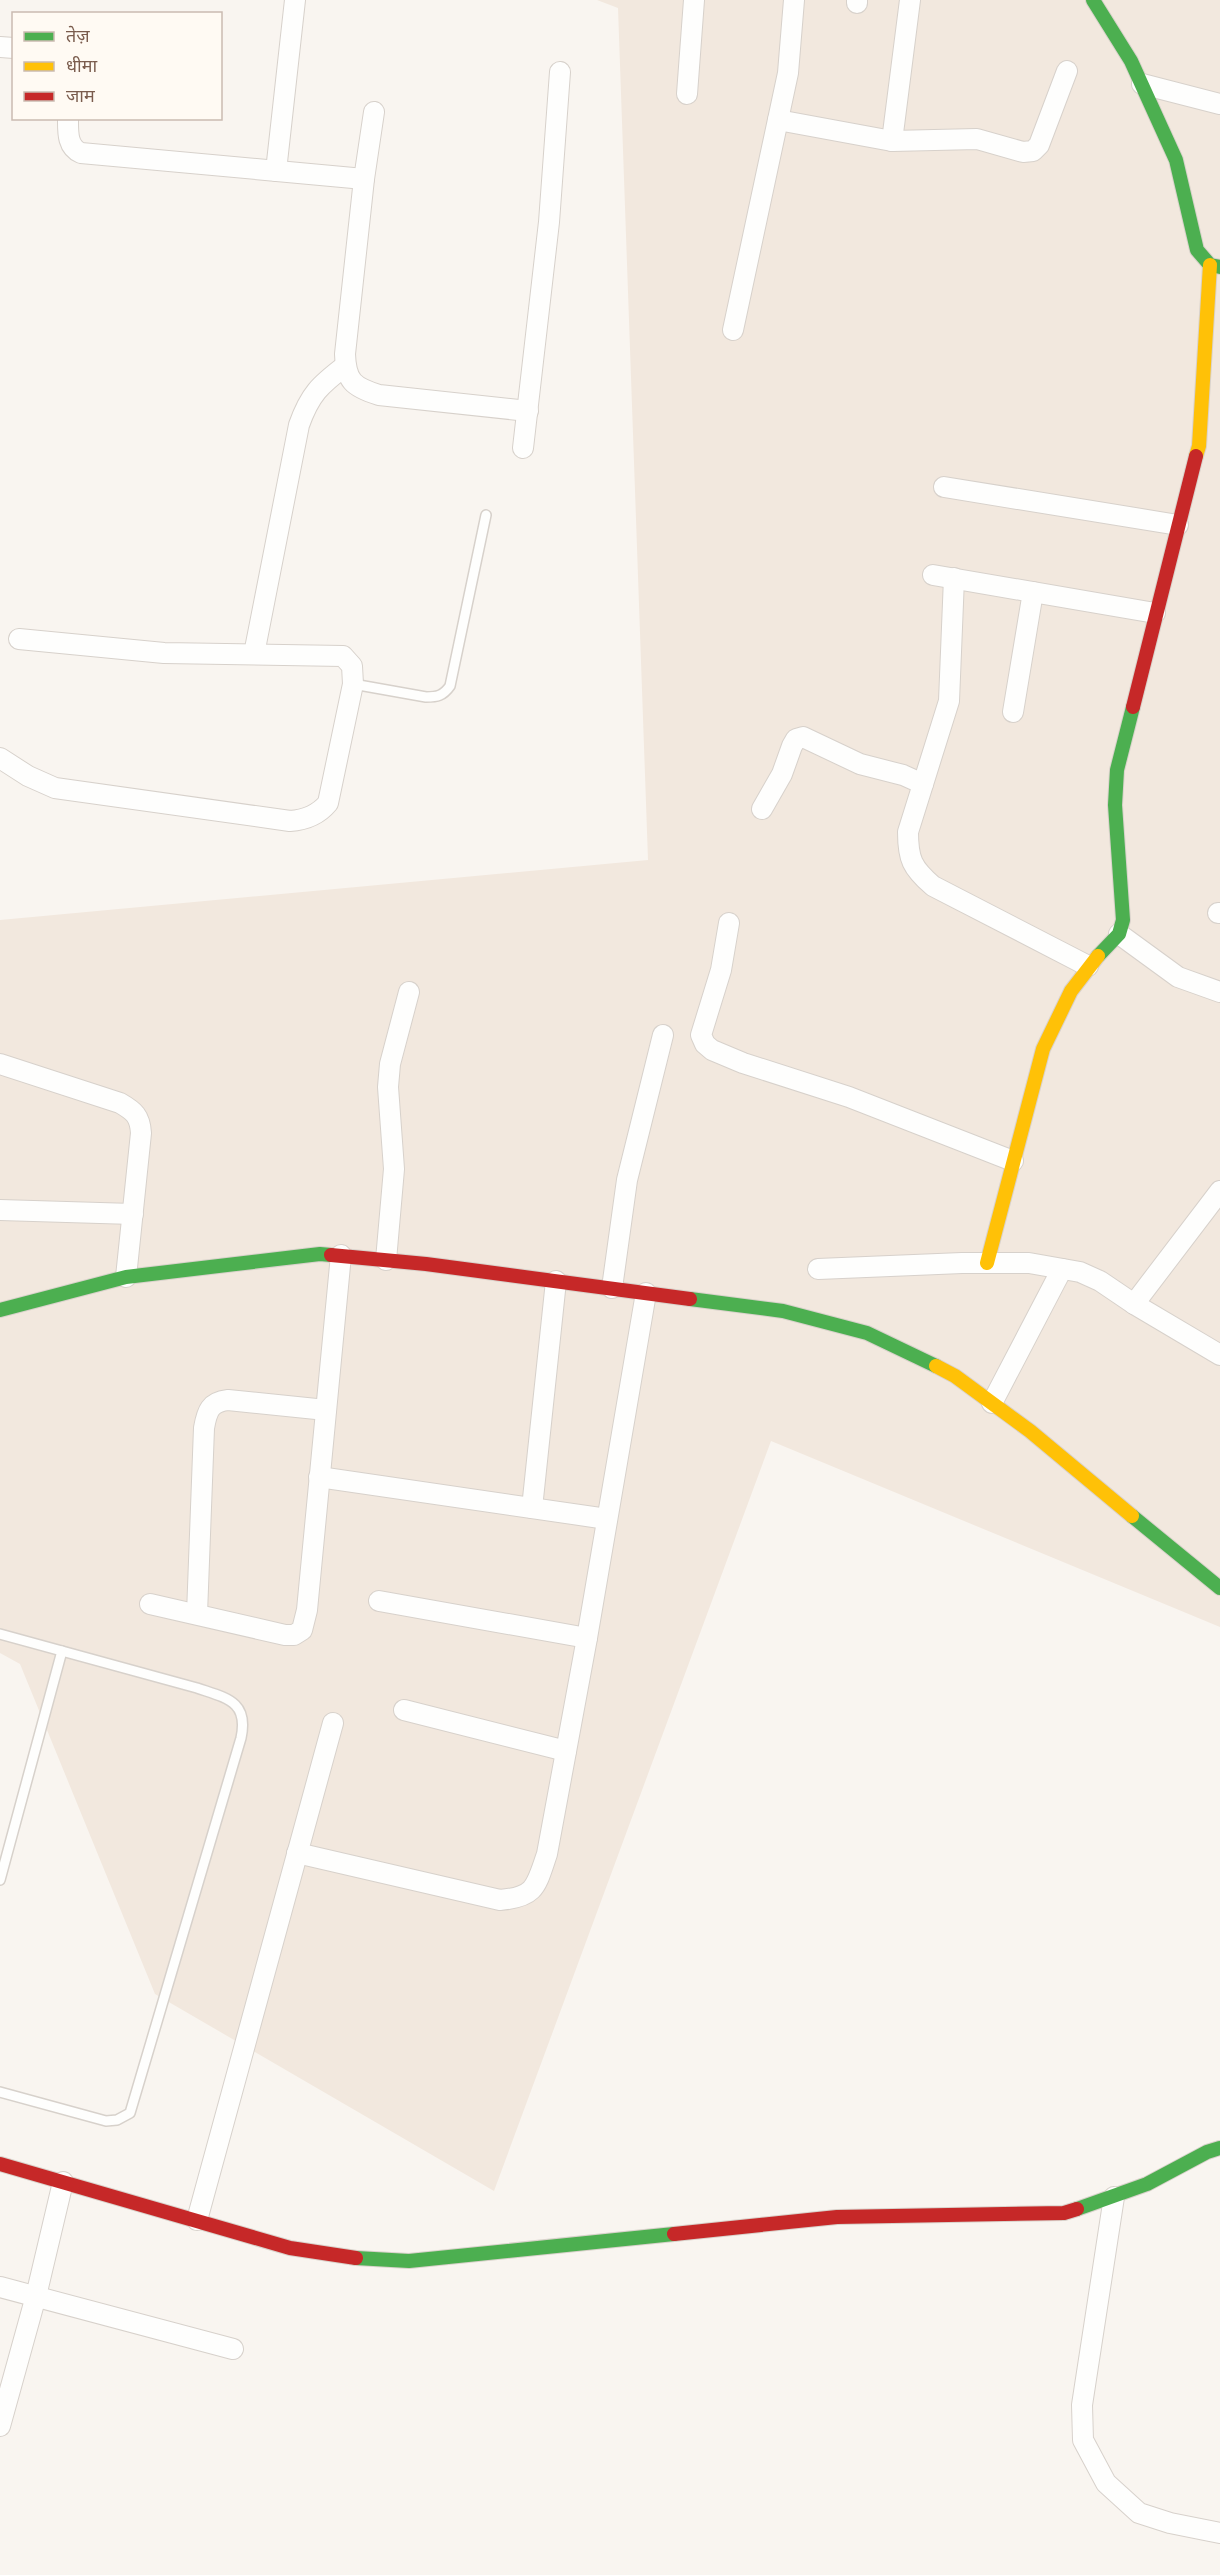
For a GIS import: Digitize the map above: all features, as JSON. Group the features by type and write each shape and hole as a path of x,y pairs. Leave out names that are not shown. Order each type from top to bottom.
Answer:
{"street":[{"path":"276,171 295,0"},
{"path":"687,94 694,0"},
{"path":"733,330 788,73 794,0"},
{"path":"892,141 910,0"},
{"path":"987,1263 1044,1049 1071,991 1088,966 1119,934 1123,920 1115,805 1117,770 1155,612 1199,446 1204,321 1215,266 1197,250 1176,160 1131,61 1098,3"},
{"path":"778,120 892,141 977,139 1023,152 1033,151 1039,145 1067,71"},
{"path":"523,448 549,222 560,72"},
{"path":"1142,84 1220,104"},
{"path":"374,112 364,179 345,366 351,382 362,390 379,395 528,411"},
{"path":"68,120 70,143 74,150 81,153 364,179"},
{"path":"254,654 299,425 307,402 325,382 345,366"},
{"path":"944,487 1178,525"},
{"path":"933,575 1155,612"},
{"path":"954,578 949,701 908,831 908,852 912,864 933,886 1088,966"},
{"path":"1013,712 1033,592"},
{"path":"0,758 28,776 55,788 290,821 303,820 322,811 328,803 353,684 352,666 343,656 164,653 19,639"},
{"path":"762,808 782,774 796,739 803,737 860,764 903,775 923,784"},
{"path":"729,923 721,970 701,1035 705,1044 712,1050 743,1063 849,1096 1013,1161"},
{"path":"1119,934 1178,977 1220,992"},
{"path":"386,1260 394,1169 388,1087 390,1065 409,992"},
{"path":"612,1288 627,1180 663,1035"},
{"path":"0,1064 120,1103 135,1112 141,1122 126,1277"},
{"path":"1134,1304 1220,1191"},
{"path":"0,1210 133,1214"},
{"path":"0,1310 126,1277 320,1254 386,1260 783,1311 867,1333 955,1376 1030,1431 1220,1588"},
{"path":"150,1604 285,1635 294,1635 302,1630 307,1611 341,1255"},
{"path":"818,1269 1029,1263 1080,1272 1100,1281 1220,1355"},
{"path":"992,1402 1062,1269"},
{"path":"532,1508 556,1281"},
{"path":"297,1853 500,1900 522,1898 537,1884 547,1854 587,1638 646,1293"},
{"path":"197,1614 204,1428 211,1405 217,1401 228,1400 326,1410"},
{"path":"319,1477 607,1519"},
{"path":"379,1601 587,1638"},
{"path":"404,1710 566,1751"},
{"path":"197,2220 333,1723"},
{"path":"0,2164 290,2248 355,2258 409,2261 837,2217 1064,2213 1147,2184 1207,2152 1220,2148"},
{"path":"0,2426 36,2296 63,2182"},
{"path":"1114,2197 1082,2404 1083,2440 1106,2483 1139,2513 1170,2523 1220,2533"},
{"path":"0,2287 232,2349"}],"lane":[{"path":"353,684 426,697 437,697 445,693 450,686 486,515"},
{"path":"0,1634 197,1688 229,1699 238,1707 243,1719 243,1729 130,2113 117,2120 106,2121 0,2092"},
{"path":"0,1880 62,1651"}],"shaded area":[{"path":"597,0 1220,0 1220,1627 771,1441 494,2191 155,1994 20,1664 0,1653 0,920 648,860 618,8"}],"traffic: fast":[{"path":"1093,0 1131,61 1176,160 1197,250 1210,265 1220,267"},
{"path":"1098,956 1119,934 1123,920 1115,805 1117,770 1133,707"},
{"path":"0,1310 126,1277 320,1254 331,1255"},
{"path":"690,1299 783,1311 867,1333 936,1366"},
{"path":"1132,1516 1220,1588"},
{"path":"1077,2209 1147,2184 1207,2152 1220,2148"},
{"path":"356,2258 409,2261 674,2234"}],"traffic: slow":[{"path":"1196,456 1199,446 1210,265"},
{"path":"987,1263 1043,1049 1071,991 1098,956"},
{"path":"936,1366 955,1376 1030,1431 1132,1516"}],"traffic: jam":[{"path":"1133,707 1196,456"},
{"path":"331,1255 426,1264 690,1299"},
{"path":"0,2164 290,2248 356,2258"},
{"path":"674,2234 837,2217 1064,2213 1077,2209"}]}
